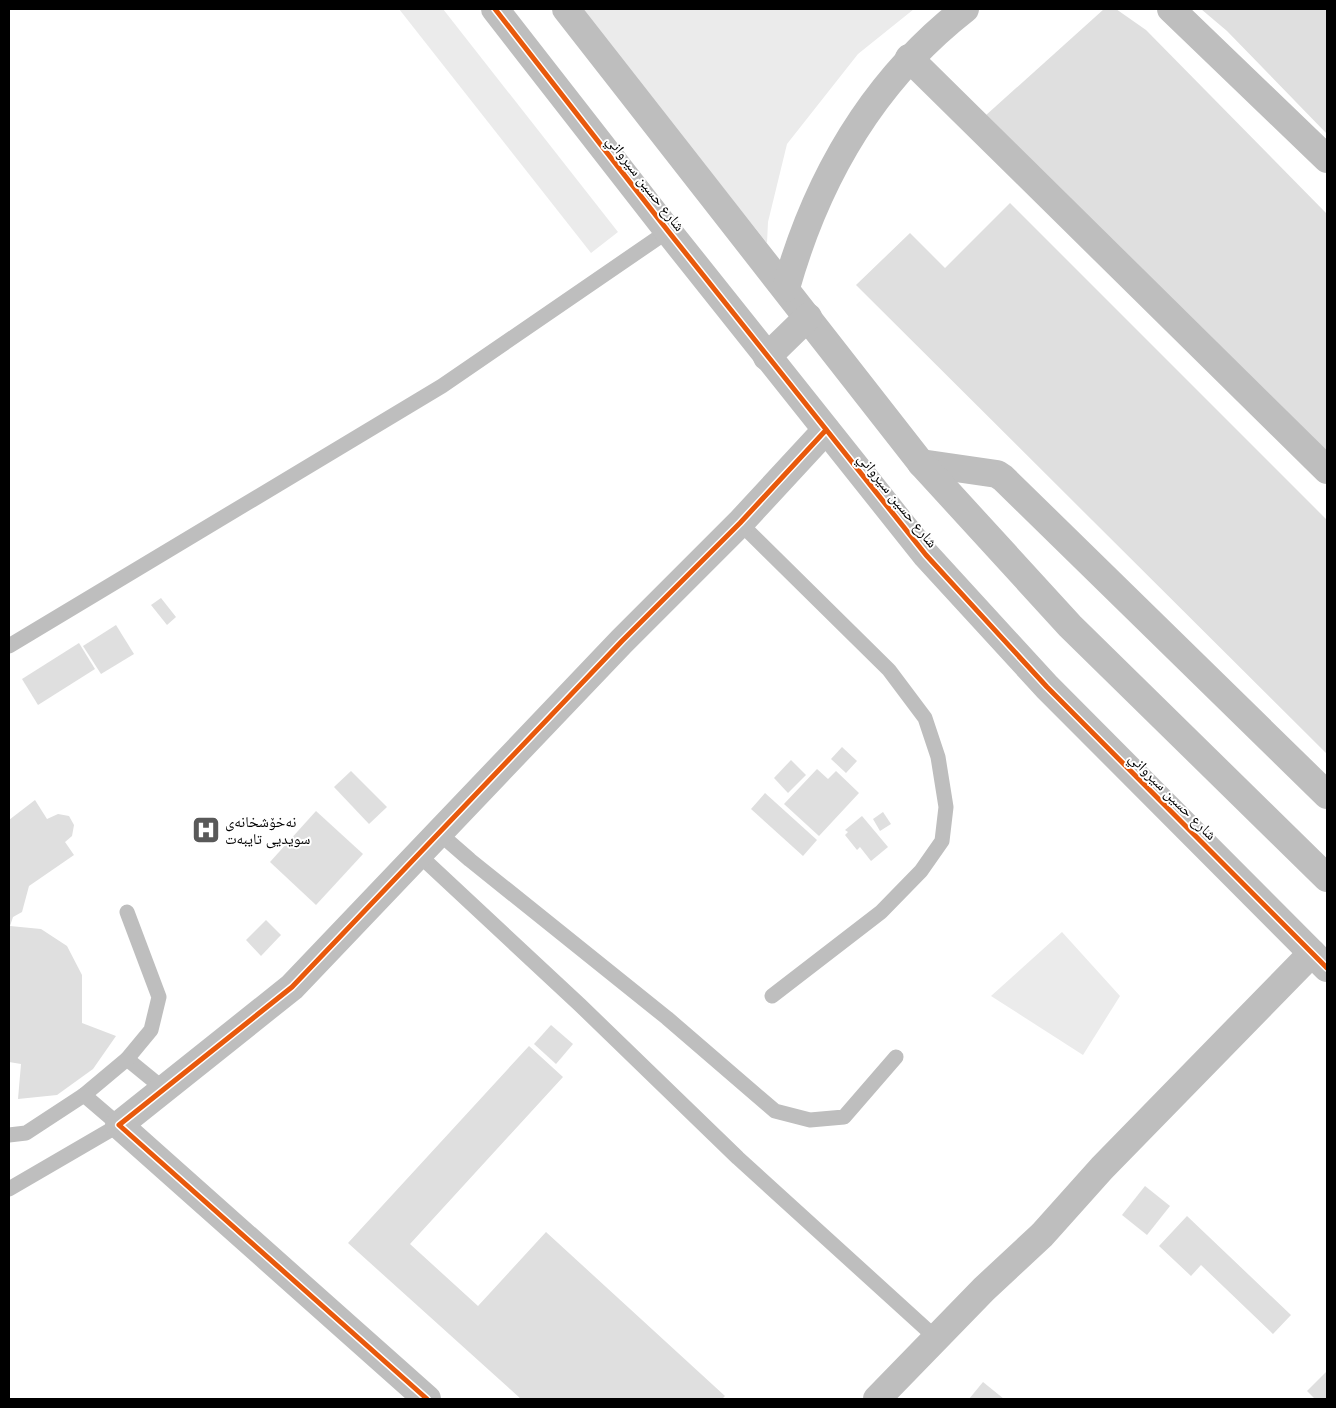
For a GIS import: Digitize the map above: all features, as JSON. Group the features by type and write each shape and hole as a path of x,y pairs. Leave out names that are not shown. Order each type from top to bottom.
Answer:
{"street":[{"name":"شارع حسين سيرواني","path":"495,9 668,232 926,555 1047,687 1319,960"},
{"path":"566,9 921,463 1070,626 1327,878"},
{"path":"786,288 810,215 830,172 863,117 909,58 965,9"},
{"path":"1171,9 1327,160"},
{"path":"909,58 1327,470"},
{"path":"767,357 808,317"},
{"path":"427,1399 119,1125 292,987 622,641 740,523 826,430"},
{"path":"921,463 997,474 1003,478 1327,794"},
{"path":"881,1398 984,1288 1042,1236 1102,1168 1319,960"}],"lane":[{"path":"9,646 442,386 668,232"},
{"path":"740,523 889,670 924,718 938,757 946,807 942,841 921,871 881,912 772,996"},
{"path":"439,832 470,860 667,1018 775,1111 810,1120 844,1117 896,1057"},
{"path":"418,854 573,998 738,1158 936,1338"},
{"path":"9,1135 26,1133 84,1095 128,1059 151,1030 159,997 127,912"},
{"path":"128,1059 165,1090"},
{"path":"9,1188 119,1125 84,1095"}],"shaded area":[{"path":"399,9 443,9 618,232 591,253"},
{"path":"581,9 914,9 858,54 787,144 768,222 767,243"},
{"path":"1062,932 1120,996 1083,1055 991,996"}],"building":[{"path":"1104,9 1116,9 1146,30 1327,214 1327,452 985,116"},
{"path":"1201,9 1327,9 1327,134 1227,31"},
{"path":"1010,203 1327,520 1327,754 856,285 910,233 945,268"},
{"path":"161,598 176,617 167,625 151,605"},
{"path":"116,625 134,654 101,674 83,646"},
{"path":"79,643 95,669 38,705 22,679"},
{"path":"842,747 857,761 846,773 831,759"},
{"path":"791,760 806,775 788,793 774,778"},
{"path":"817,769 828,779 836,771 859,793 819,836 784,804"},
{"path":"351,771 387,807 369,824 334,787"},
{"path":"765,793 817,840 803,856 751,809"},
{"path":"35,800 47,819 58,814 69,816 74,825 72,836 65,842 74,855 29,886 22,912 13,917 10,926 41,929 67,946 82,975 82,1023 116,1036 93,1069 57,1095 18,1099 21,1064 9,1062 9,820"},
{"path":"316,811 363,854 316,905 270,862"},
{"path":"883,812 891,824 880,831 873,819"},
{"path":"862,816 888,847 871,861 860,847 857,850 845,835 848,832 845,830"},
{"path":"266,920 281,935 261,956 246,940"},
{"path":"551,1025 573,1044 556,1064 534,1044"},
{"path":"529,1046 563,1077 410,1244 478,1306 546,1232 725,1396 722,1399 521,1399 348,1243"},
{"path":"1145,1186 1170,1206 1147,1235 1122,1215"},
{"path":"1187,1216 1291,1315 1273,1334 1201,1265 1191,1276 1159,1246"},
{"path":"1327,1371 1327,1399 1315,1399 1307,1391"},
{"path":"983,1382 1004,1399 969,1399"}],"cycle path":[{"path":"495,9 668,231 926,555 1047,687 1327,968"},
{"path":"427,1399 119,1125 292,987 622,641 740,523 826,430"}],"place":[{"name":"نەخۆشخانەی سویدیی تایبەت","path":"206,830"}]}
